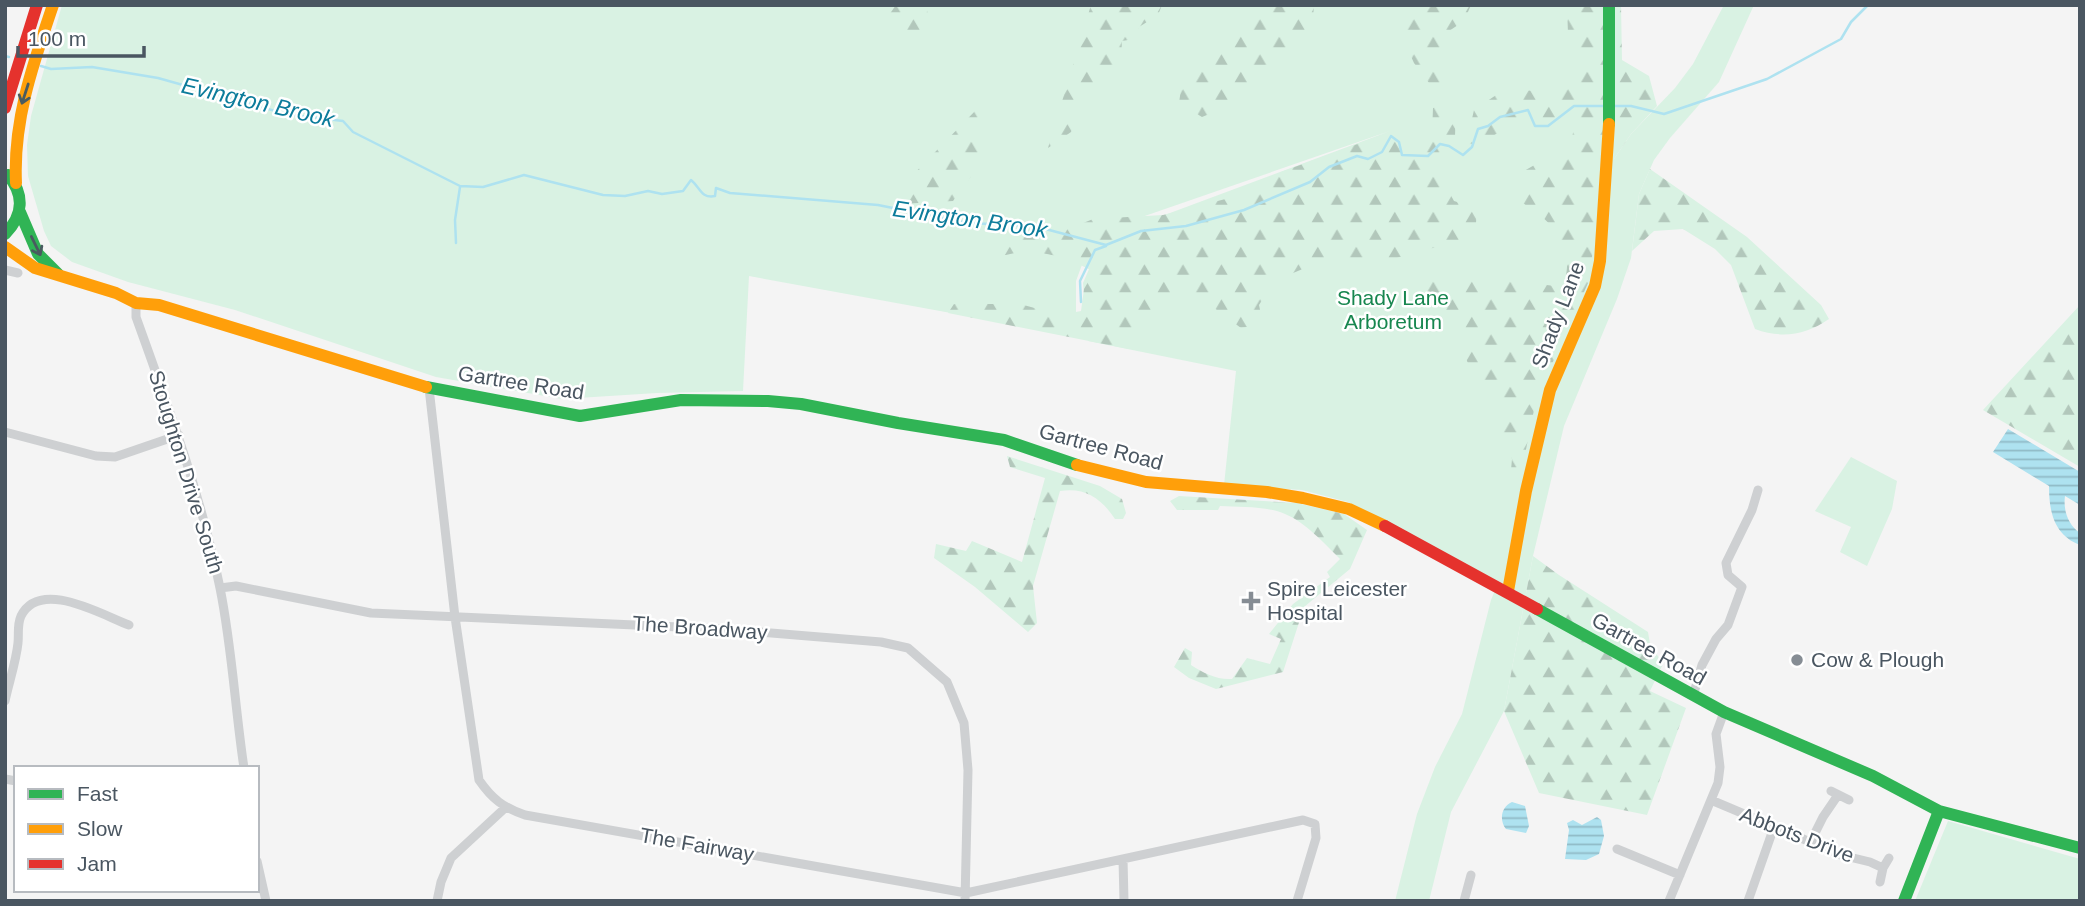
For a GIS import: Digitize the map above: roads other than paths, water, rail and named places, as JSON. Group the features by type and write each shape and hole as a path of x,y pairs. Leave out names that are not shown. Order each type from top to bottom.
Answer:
{"main road":[{"path":"5,108 37,5"},
{"path":"5,234 13,227 20,212 21,200 14,161 19,110 53,5"},
{"name":"Shady Lane","path":"1508,592 1526,491 1549,390 1584,315 1598,273 1608,117 1609,5"},
{"path":"5,173 16,183"},
{"path":"20,212 38,254 58,275"},
{"name":"Gartree Road","path":"5,247 35,268 116,293 136,303 159,305 429,388 580,416 681,400 768,401 1004,440 1077,465 1146,482 1267,492 1349,509 1398,532 1724,712 1873,776 1940,811 2080,848"},
{"path":"1904,901 1940,811"}],"street":[{"path":"5,270 18,273"},
{"name":"Stoughton Drive South","path":"136,303 136,317 179,435 202,511 220,588 232,656 244,766"},
{"path":"429,388 455,617 479,780 505,808 451,858 441,882 438,901"},
{"path":"5,432 105,457 115,457 179,435"},
{"path":"1693,696 1702,665 1716,639 1728,625 1742,591 1740,584 1728,575 1726,563 1753,495"},
{"name":"The Broadway","path":"220,588 236,586 371,613 723,629 881,642 908,648 947,682 964,723 968,770 965,897"},
{"path":"5,701 9,664 21,616 28,606 50,597 129,625"},
{"path":"1669,901 1720,775 1716,734 1724,712"},
{"path":"1811,843 1835,793 1849,800"},
{"name":"Abbots Drive","path":"1711,800 1811,843 1841,855 1870,862 1883,869"},
{"name":"The Fairway","path":"505,808 525,815 965,897 1303,820 1315,824 1316,838 1297,901"},
{"path":"1748,901 1774,827"},
{"path":"1622,839 1617,851 1680,875"},
{"path":"1880,881 1889,858"},
{"path":"1123,859 1124,901"},
{"path":"259,871 266,901"},
{"path":"1464,901 1471,875"}],"water":[{"path":"2008,429 2080,472 2080,505 2065,496 2065,501 2069,521 2080,533 2080,545 2064,535 2055,522 2050,505 2049,486 1993,452"},
{"path":"1512,802 1525,806 1529,826 1526,833 1506,829 1504,825 1503,810"},
{"path":"1597,817 1601,820 1604,836 1599,854 1586,860 1565,859 1569,830 1567,823 1573,820 1582,825"}],"waterway":[{"name":"Evington Brook","path":"1614,106 1631,106 1664,114 1767,79 1841,39 1851,22 1868,5"},
{"name":"Evington Brook","path":"5,56 9,57"},
{"name":"Evington Brook","path":"41,66 51,69 92,67 158,78 286,114 343,121 353,132 460,186 483,187 524,175 603,195 625,196 648,191 662,194 683,191 691,180 707,196 715,196 716,188 730,193 878,205 968,223 1034,226 1106,245 1141,231 1186,226 1244,210 1310,182 1329,167 1357,156 1368,159 1382,152 1391,136 1399,142 1402,155 1428,156 1440,144 1463,155 1472,147 1478,129 1488,126 1500,117 1528,110 1535,126 1548,126 1574,106 1604,106"},
{"path":"456,243 455,220 460,187"},
{"path":"1081,302 1080,281 1095,250 1106,246"}],"place":[{"name":"Spire Leicester Hospital","path":"1251,601"},
{"name":"Cow & Plough","path":"1797,660"}],"park label":[{"name":"Shady Lane Arboretum","path":"1393,310"}]}
